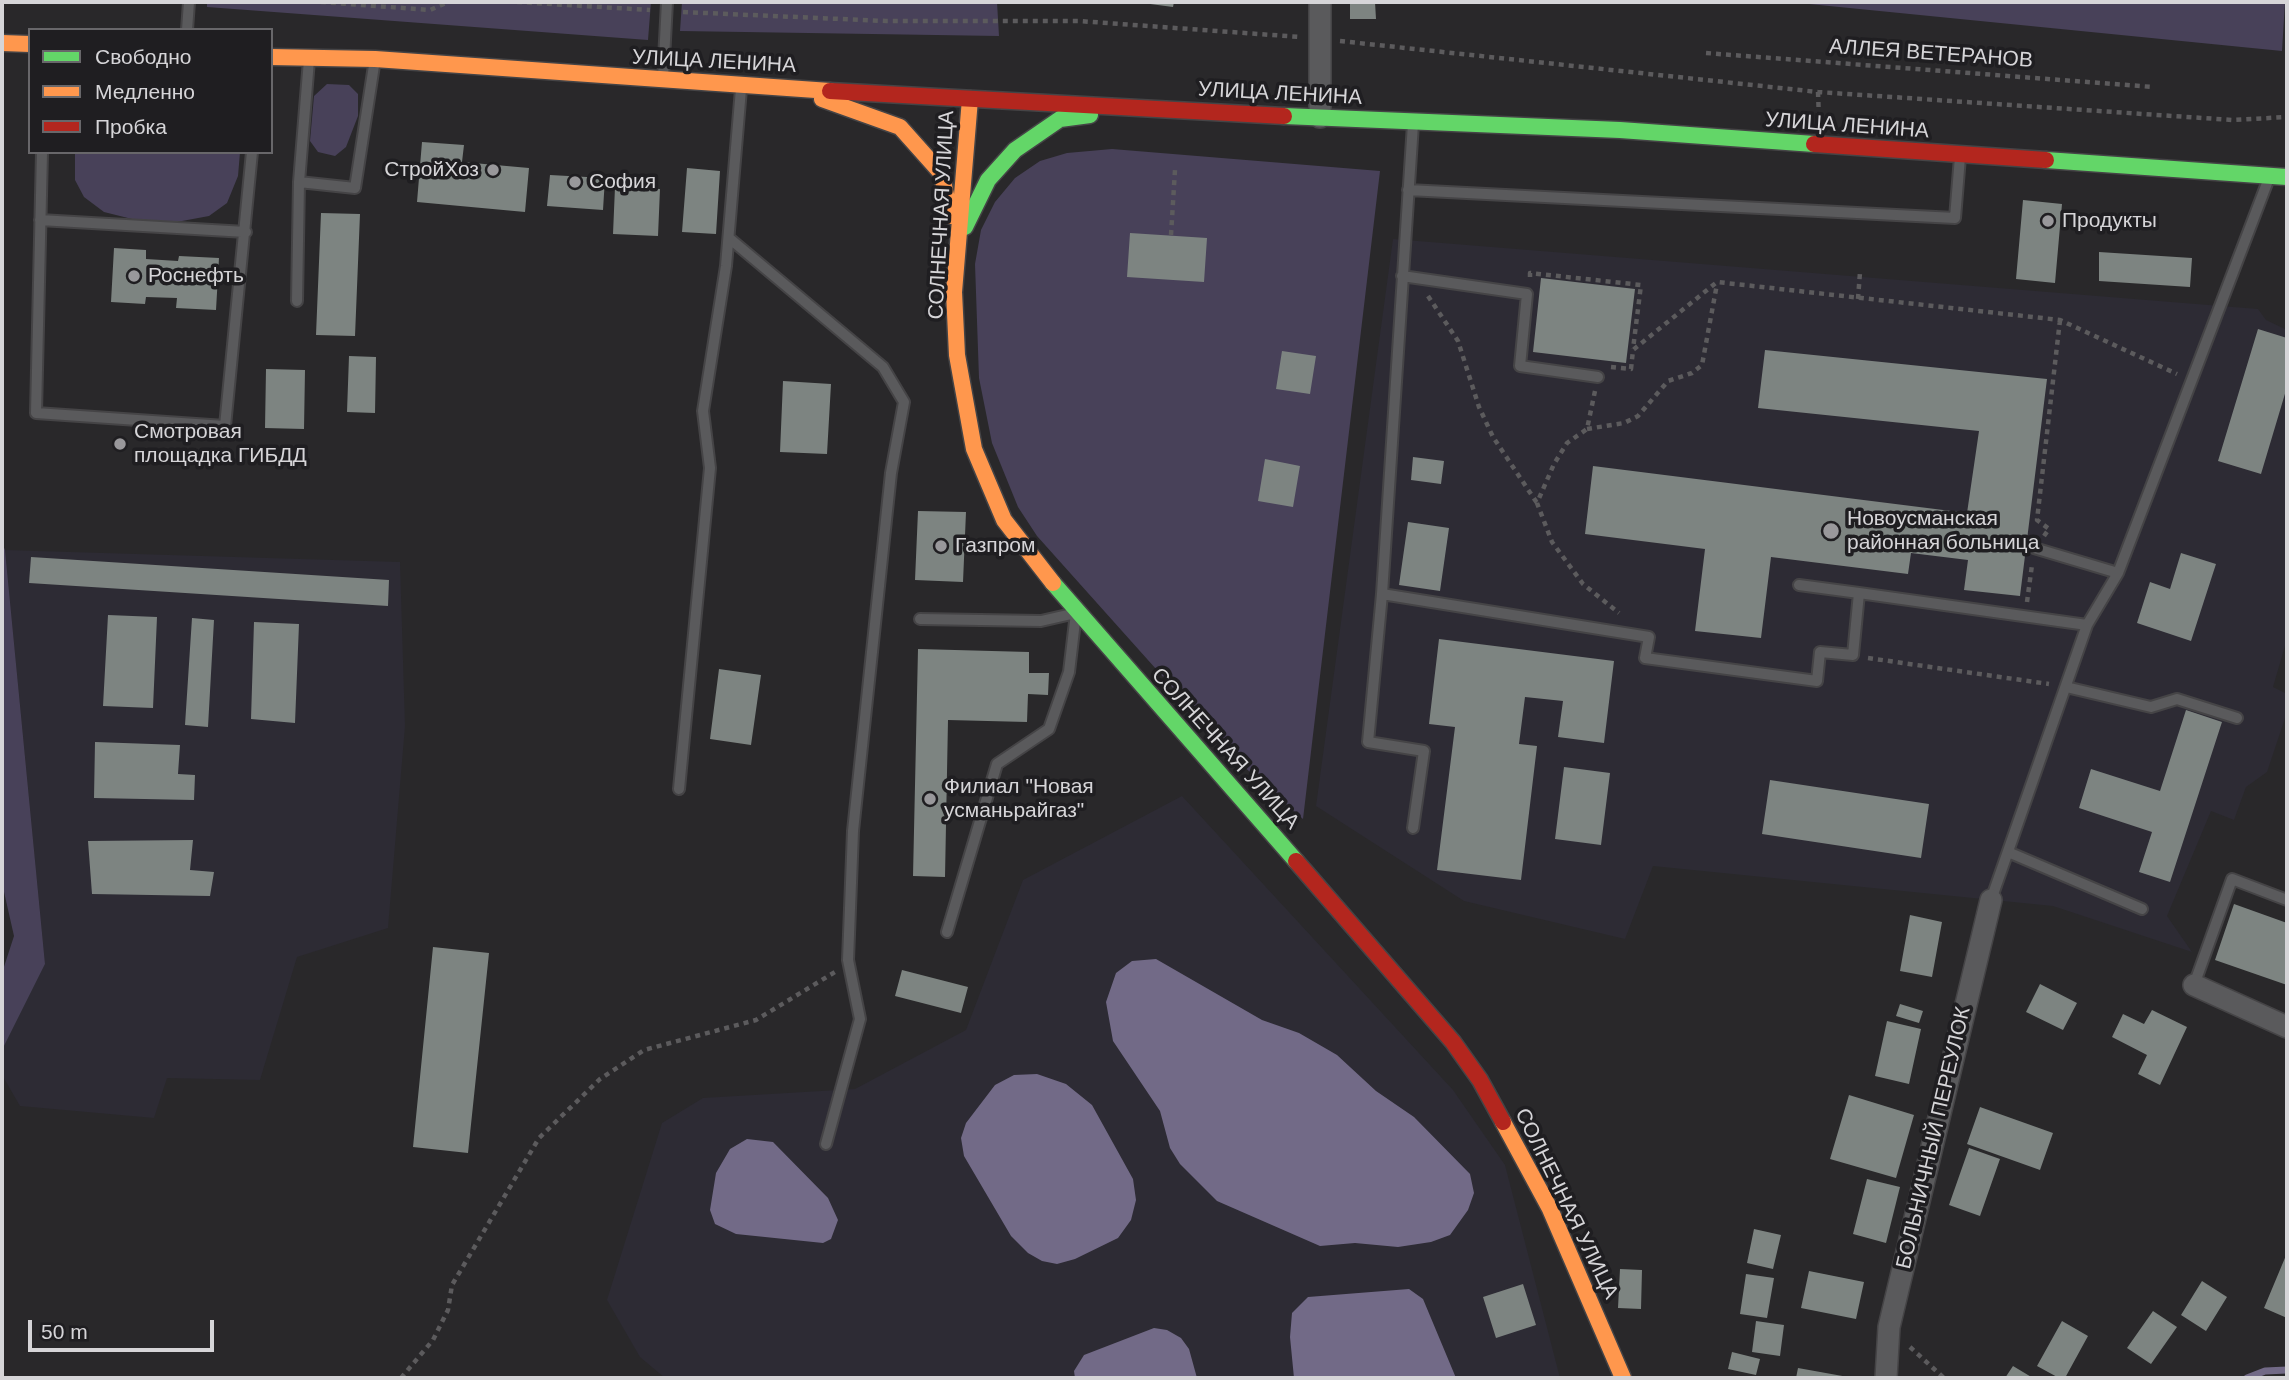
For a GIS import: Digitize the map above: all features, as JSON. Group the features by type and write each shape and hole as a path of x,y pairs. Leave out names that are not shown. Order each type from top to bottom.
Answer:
{"main road":[{"path":"2,43 28,44"},
{"name":"УЛИЦА ЛЕНИНА","path":"273,57 375,59 970,99 1620,130 2287,177"},
{"path":"792,88 900,128 941,173 957,243"},
{"name":"СОЛНЕЧНАЯ УЛИЦА","path":"970,99 954,292 957,355 974,449 1004,520 1076,613 1394,971 1453,1042 1486,1090 1550,1209 1623,1378"},
{"path":"957,243 988,180 1015,150 1060,119 1143,108"}],"street":[{"path":"1320,2 1320,117"},
{"name":"БОЛЬНИЧНЫЙ ПЕРЕУЛОК","path":"1886,1378 1889,1327 1991,900"},
{"path":"2194,985 2287,1027"}],"lane":[{"path":"187,28 189,2"},
{"path":"663,80 667,7"},
{"path":"297,301 299,182 309,57"},
{"path":"299,182 355,188 375,59"},
{"path":"679,789 710,468 703,411 729,238 742,84"},
{"path":"1413,122 1382,594 1368,742 1424,751 1413,828"},
{"path":"42,154 36,413 225,426 252,154"},
{"path":"1408,190 1955,218 1960,156"},
{"path":"1991,900 2088,625 2118,573 2270,176"},
{"path":"40,220 246,232"},
{"path":"729,238 883,367 904,402 891,473 853,831 848,960 860,1019 826,1144"},
{"path":"1402,276 1527,295 1520,366 1598,377"},
{"path":"2034,548 2118,573"},
{"path":"1799,585 2088,625"},
{"path":"1382,594 1649,637 1645,658 1817,681 1820,652 1853,655 1859,593"},
{"path":"920,619 1041,621 1076,613 1069,672 1049,729 997,764 947,932"},
{"path":"2066,687 2151,706 2177,699 2237,718"},
{"path":"2008,852 2142,909"},
{"path":"2194,985 2232,879 2287,900"}],"path":[{"path":"321,2 429,10 448,2"},
{"path":"517,2 667,7 886,21 1079,21 1320,39 1818,92 2232,120 2287,117"},
{"name":"АЛЛЕЯ ВЕТЕРАНОВ","path":"1706,53 2153,87"},
{"path":"1171,235 1175,170"},
{"path":"1858,299 1860,272"},
{"path":"1527,295 1530,273 1641,285 1631,369 1600,366 1587,429"},
{"path":"1402,276 1427,294 1458,341 1479,407 1493,437 1537,503 1552,542 1583,584 1621,615"},
{"path":"1633,350 1717,282 2060,320 2190,380"},
{"path":"1537,503 1554,464 1567,443 1587,429 1624,423 1638,416 1668,381 1692,373 1702,365 1717,282"},
{"path":"2026,617 2034,548 2049,529 2036,520 2060,320"},
{"path":"1853,655 2066,687"},
{"path":"401,1378 433,1340 448,1310 452,1285 539,1138 600,1079 645,1050 756,1020 832,974 848,960"},
{"path":"1889,1327 1944,1378"}],"shaded area":[{"path":"207,2 651,2 648,40 207,7"},
{"path":"682,2 997,2 999,36 680,31"},
{"path":"1789,2 2285,2 2282,51"},
{"path":"327,84 349,85 358,94 358,116 346,147 335,156 318,152 310,141 314,96"},
{"path":"1112,149 1380,171 1303,819 1241,764 1037,536 1018,507 992,443 979,378 975,264 981,230 995,202 1015,178 1040,161 1067,153"},
{"path":"75,154 240,154 238,176 227,203 209,216 182,221 140,221 104,212 84,197 75,180"},
{"path":"1393,239 2258,309 2266,320 2287,330 2287,639 2273,687 2287,694 2287,712 2267,772 2246,787 2234,820 2211,811 2167,916 2192,952 2053,906 1653,866 1625,939 1464,901 1316,806"},
{"path":"2,543 5,550 45,964 2,1050 2,973 14,936 2,883"},
{"path":"5,550 400,562 405,726 388,928 297,957 260,1080 167,1078 154,1118 20,1106 2,1075 2,1050 45,964"},
{"path":"1182,796 1453,1090 1505,1165 1560,1378 665,1378 640,1357 607,1300 662,1123 703,1098 855,1089 966,1030 1023,880"},
{"path":"1156,959 1262,1020 1299,1033 1337,1055 1376,1091 1414,1117 1470,1174 1474,1193 1468,1210 1450,1235 1431,1242 1398,1247 1355,1243 1320,1246 1217,1201 1180,1164 1170,1148 1160,1111 1113,1041 1106,1002 1116,973 1132,961"},
{"path":"1037,1074 1066,1084 1092,1105 1133,1179 1136,1200 1131,1220 1118,1238 1075,1259 1057,1264 1042,1261 1028,1253 1011,1236 964,1156 961,1138 966,1123 995,1085 1014,1075"},
{"path":"747,1139 773,1142 828,1198 838,1220 831,1239 823,1243 736,1234 715,1224 710,1210 716,1173 730,1149"},
{"path":"1409,1289 1423,1299 1456,1378 1294,1378 1290,1337 1292,1313 1308,1297"},
{"path":"1154,1328 1167,1330 1181,1338 1189,1349 1197,1378 1075,1378 1074,1371 1084,1355"}],"building":[{"path":"1135,2 1174,2 1173,7"},
{"path":"1269,2 1269,4 1192,4"},
{"path":"1350,2 1375,2 1376,19 1350,19"},
{"path":"422,142 464,145 462,162 529,168 525,212 417,202"},
{"path":"687,168 720,171 716,234 682,232"},
{"path":"550,175 605,178 603,210 547,206"},
{"path":"615,187 660,189 658,236 613,234"},
{"path":"2023,200 2062,204 2055,283 2016,279"},
{"path":"321,213 360,214 355,336 316,335"},
{"path":"1130,233 1207,238 1204,282 1127,277"},
{"path":"114,248 146,250 146,259 178,261 179,256 219,258 216,310 176,308 177,298 146,297 145,304 111,302"},
{"path":"2099,252 2192,258 2190,287 2099,281"},
{"path":"1541,278 1635,289 1626,363 1533,352"},
{"path":"2258,329 2287,338 2287,387 2261,474 2218,461"},
{"path":"1765,350 2047,379 2020,596 1964,590 1968,560 1911,553 1908,574 1771,557 1761,638 1695,631 1705,549 1585,534 1593,466 1967,513 1979,431 1758,408"},
{"path":"1282,351 1316,356 1310,394 1276,389"},
{"path":"349,356 376,357 375,413 347,412"},
{"path":"266,369 305,370 304,429 265,428"},
{"path":"783,381 831,384 827,454 780,452"},
{"path":"1413,457 1444,461 1441,484 1411,480"},
{"path":"1265,459 1300,466 1293,507 1258,501"},
{"name":"Газпром","path":"918,511 966,512 963,582 915,580"},
{"path":"1408,522 1449,528 1440,591 1399,585"},
{"path":"2181,553 2216,564 2191,641 2137,623 2150,582 2170,589"},
{"path":"31,557 389,580 388,606 29,583"},
{"path":"108,615 157,617 153,708 103,706"},
{"path":"192,618 214,620 208,727 185,725"},
{"path":"254,622 299,624 295,723 251,719"},
{"path":"1439,639 1614,661 1604,743 1558,737 1563,701 1525,697 1519,744 1537,746 1521,880 1437,870 1455,727 1429,724"},
{"name":"Филиал \"Новая усманьрайгаз\"","path":"918,649 1029,652 1029,673 1049,673 1048,695 1028,694 1027,722 948,720 945,877 913,876"},
{"path":"719,669 761,675 751,745 710,739"},
{"path":"2186,710 2222,722 2170,882 2139,872 2152,832 2079,808 2091,769 2160,791"},
{"path":"95,742 180,745 178,774 195,775 194,800 94,798"},
{"path":"1564,767 1610,773 1601,845 1555,839"},
{"path":"1770,780 1929,804 1921,858 1762,834"},
{"path":"193,840 190,870 214,872 210,896 92,894 88,841"},
{"path":"2234,904 2287,923 2287,985 2215,960"},
{"path":"1910,915 1942,922 1932,977 1900,971"},
{"path":"433,947 489,953 468,1153 413,1147"},
{"path":"902,970 968,987 961,1013 895,996"},
{"path":"2040,984 2077,1003 2063,1030 2026,1012"},
{"path":"1900,1004 1923,1011 1919,1023 1896,1016"},
{"path":"2152,1010 2187,1027 2160,1085 2138,1074 2147,1055 2112,1037 2123,1014 2144,1024"},
{"path":"1887,1021 1921,1029 1909,1084 1875,1076"},
{"path":"1849,1095 1914,1115 1896,1178 1830,1159"},
{"path":"1980,1107 2053,1133 2040,1170 1967,1144"},
{"path":"1969,1148 2000,1159 1980,1216 1949,1205"},
{"path":"1867,1179 1900,1187 1886,1243 1853,1234"},
{"path":"1754,1229 1781,1235 1773,1269 1747,1263"},
{"path":"2287,1253 2287,1318 2264,1308"},
{"path":"1620,1269 1642,1270 1641,1309 1618,1308"},
{"path":"1809,1271 1864,1282 1856,1319 1801,1308"},
{"path":"1746,1274 1774,1278 1767,1318 1740,1314"},
{"path":"2202,1281 2227,1297 2206,1331 2181,1315"},
{"path":"1523,1284 1536,1325 1496,1338 1483,1297"},
{"path":"2153,1311 2177,1327 2151,1364 2127,1348"},
{"path":"1756,1321 1784,1325 1780,1356 1752,1352"},
{"path":"2062,1321 2088,1336 2065,1378 2059,1378 2037,1366"},
{"path":"1732,1352 1760,1359 1756,1375 1728,1369"},
{"path":"2013,1366 2033,1378 2005,1378"},
{"path":"1798,1368 1848,1377 1796,1378"}],"waterway":[{"path":"2247,1378 2265,1371 2287,1370"}],"traffic: fast":[{"path":"965,227 988,180 1015,150 1060,119 1090,115"},
{"path":"1284,116 1620,130 1814,144"},
{"path":"2046,160 2287,177"},
{"path":"1053,583 1296,861"}],"traffic: slow":[{"path":"2,43 28,44"},
{"path":"273,57 375,59 830,91"},
{"path":"822,99 900,127 941,173 951,216"},
{"path":"970,99 954,292 957,355 974,449 1004,520 1053,583"},
{"path":"1503,1122 1550,1209 1623,1378"}],"traffic: jam":[{"path":"830,91 1284,116"},
{"path":"1814,144 2046,160"},
{"path":"1296,861 1453,1042 1480,1080 1503,1122"}],"place":[{"name":"СтройХоз","path":"493,170"},
{"name":"София","path":"575,182"},
{"name":"Продукты","path":"2048,221"},
{"name":"Роснефть","path":"134,276"},
{"name":"Смотровая площадка ГИБДД","path":"120,444"},
{"name":"Новоусманская районная больница","path":"1831,531"},
{"name":"Газпром","path":"941,546"},
{"name":"Филиал \"Новая усманьрайгаз\"","path":"930,799"}]}
